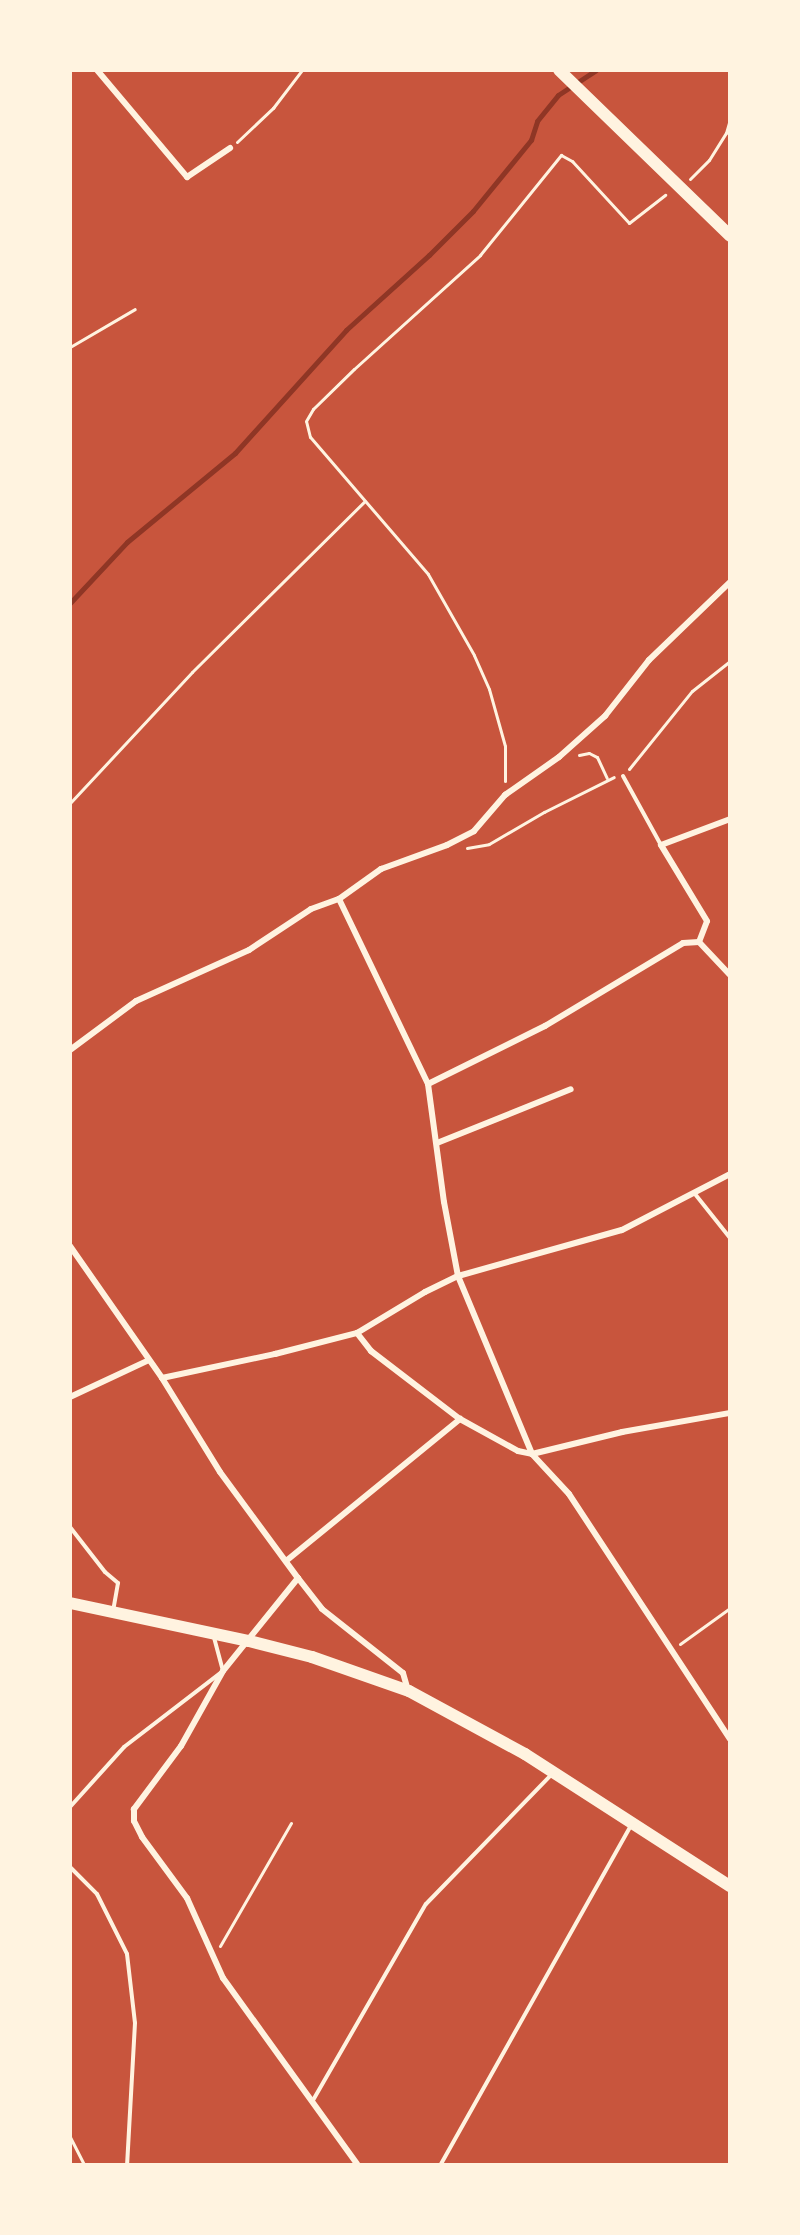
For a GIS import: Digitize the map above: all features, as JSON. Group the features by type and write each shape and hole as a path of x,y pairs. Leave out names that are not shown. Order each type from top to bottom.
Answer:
{"main road":[{"path":"559,70 729,236"},
{"path":"70,1603 214,1633 312,1657 409,1691 454,1713 554,1771 729,1886"}],"street":[{"path":"97,70 187,177 230,148"},
{"path":"70,1050 136,1001 249,950 311,909 339,899 381,869 445,846 474,831 505,795 559,757 605,716 649,660 729,582"},
{"path":"699,942 707,921 661,845 729,819"},
{"path":"339,899 428,1084 444,1202 458,1276 532,1454 569,1494 729,1740"},
{"path":"699,942 729,975"},
{"path":"428,1084 545,1026 683,943 699,942"},
{"path":"437,1143 571,1089"},
{"path":"162,1378 275,1354 357,1333 425,1292 458,1276 622,1230 695,1194 729,1174"},
{"path":"70,1246 162,1378 220,1472 298,1578 322,1609 403,1673 409,1691"},
{"path":"357,1333 371,1351 460,1419 518,1451 532,1454 622,1432 729,1413"},
{"path":"70,1397 149,1360"},
{"path":"286,1562 460,1419"},
{"path":"298,1578 223,1671 180,1746 134,1809 134,1821 142,1838 188,1898 224,1978 357,2164"}],"lane":[{"path":"623,776 661,845"},
{"path":"695,1194 729,1238"},
{"path":"70,1527 105,1572 118,1582 113,1612"},
{"path":"70,1807 124,1747 223,1671 214,1633"},
{"path":"312,2103 426,1904 554,1771"},
{"path":"441,2164 632,1822"},
{"path":"70,1867 98,1894 127,1954 135,2023 127,2164"}],"path":[{"path":"230,148 273,108 302,70"},
{"path":"688,180 709,160 726,133 729,119"},
{"path":"505,795 505,746 489,689 474,655 428,574 310,436 306,421 314,409 354,369 480,255 561,155 572,161 630,223 665,195"},
{"path":"70,347 135,309"},
{"path":"70,803 192,672 365,501"},
{"path":"445,846 464,848 489,844 607,778 623,776 682,702 729,661"},
{"path":"572,759 589,753 597,757 607,778"},
{"path":"672,1651 729,1608"},
{"path":"214,1956 291,1823"},
{"path":"70,2137 84,2164"}],"waterway":[{"path":"70,603 127,542 235,453 346,330 429,255 473,211 531,140 537,121 558,95 596,70"}]}
